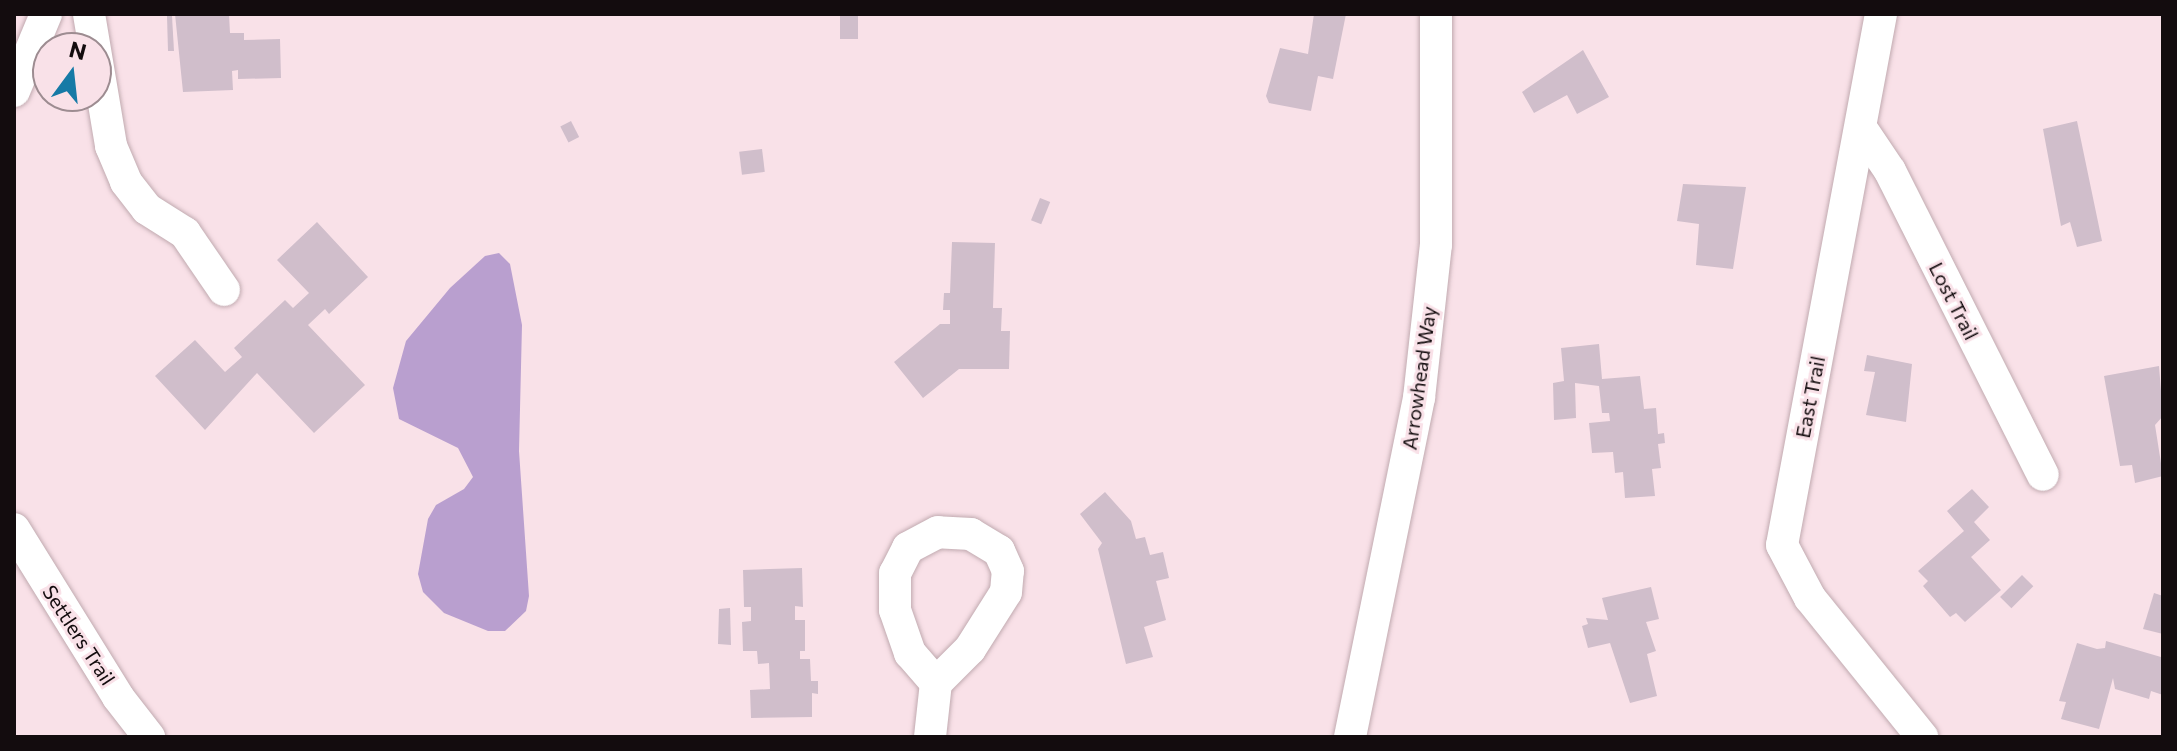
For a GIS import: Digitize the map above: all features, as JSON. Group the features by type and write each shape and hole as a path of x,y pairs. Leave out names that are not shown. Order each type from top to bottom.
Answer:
{"street":[{"path":"14,91 46,14"},
{"path":"89,14 111,146 126,182 147,209 185,233 224,290"},
{"name":"Arrowhead Way","path":"1350,737 1419,398 1436,245 1436,14"},
{"name":"East Trail","path":"1881,14 1782,545 1810,598 1922,737"},
{"name":"Lost Trail","path":"1861,128 1890,171 2043,475"},
{"name":"Settlers Trail","path":"14,529 118,697 149,737"},
{"path":"930,737 936,683 970,649 1006,592 1008,571 999,551 971,534 938,532 908,548 895,573 895,610 910,653 936,683"}],"shaded area":[{"path":"499,253 510,264 522,325 519,451 529,596 526,611 505,631 488,631 444,613 423,592 418,574 428,519 436,505 464,489 473,477 458,448 399,419 393,388 406,341 450,288 485,256"}],"building":[{"path":"175,14 229,14 230,33 244,33 244,40 280,39 281,78 238,79 238,70 232,71 233,90 183,92"},
{"path":"840,14 858,14 858,39 840,39"},
{"path":"1314,14 1346,14 1333,79 1318,76 1311,111 1269,103 1266,96 1280,48 1308,54"},
{"path":"167,16 172,16 174,51 168,51"},
{"path":"1583,50 1609,97 1577,114 1567,95 1534,113 1522,92"},
{"path":"571,121 579,137 568,142 560,126"},
{"path":"2077,121 2102,241 2077,247 2070,222 2061,226 2043,129"},
{"path":"762,149 765,172 742,175 739,152"},
{"path":"1683,184 1746,187 1733,269 1696,265 1699,224 1677,221"},
{"path":"1040,198 1050,202 1041,224 1031,220"},
{"path":"317,222 368,277 329,314 325,309 308,325 365,385 314,433 257,373 205,430 155,376 195,340 225,372 242,357 234,348 285,300 293,308 309,293 277,260"},
{"path":"952,242 995,243 993,308 1002,308 1001,331 1010,331 1009,369 959,369 923,398 894,362 940,324 950,324 950,310 943,310 944,293 950,293"},
{"path":"1599,344 1602,379 1640,376 1644,409 1656,408 1658,434 1664,433 1665,443 1658,444 1661,468 1652,469 1655,496 1625,498 1623,472 1615,473 1613,452 1592,453 1589,423 1610,421 1609,413 1602,413 1599,386 1575,383 1576,418 1554,420 1553,383 1564,381 1561,348"},
{"path":"1867,355 1912,364 1906,422 1866,415 1875,372 1864,371"},
{"path":"2159,366 2163,416 2155,425 2163,476 2135,483 2132,465 2120,466 2104,376"},
{"path":"1972,489 1989,507 1974,522 1990,540 1971,557 2001,590 1965,622 1956,613 1950,617 1923,586 1928,581 1918,571 1964,531 1947,511"},
{"path":"1105,492 1131,521 1136,539 1145,537 1150,555 1163,552 1169,578 1156,581 1166,620 1144,627 1153,657 1126,664 1098,549 1102,543 1080,514"},
{"path":"802,568 803,607 795,606 795,620 805,620 805,651 800,651 800,659 810,659 811,681 818,681 818,694 812,693 812,717 751,718 750,690 770,689 769,663 758,664 757,651 743,651 742,622 751,621 751,607 744,607 743,570"},
{"path":"2022,575 2033,586 2011,608 2000,597"},
{"path":"1651,587 1659,619 1646,622 1656,651 1647,654 1657,696 1630,703 1610,643 1588,648 1582,626 1588,624 1586,618 1608,620 1602,598"},
{"path":"2154,593 2163,596 2163,634 2143,629"},
{"path":"730,608 731,645 718,644 719,609"},
{"path":"2106,641 2161,657 2163,695 2151,691 2149,699 2115,689 2113,678 2099,729 2061,719 2066,702 2059,701 2077,643 2097,649 2105,648"}]}
